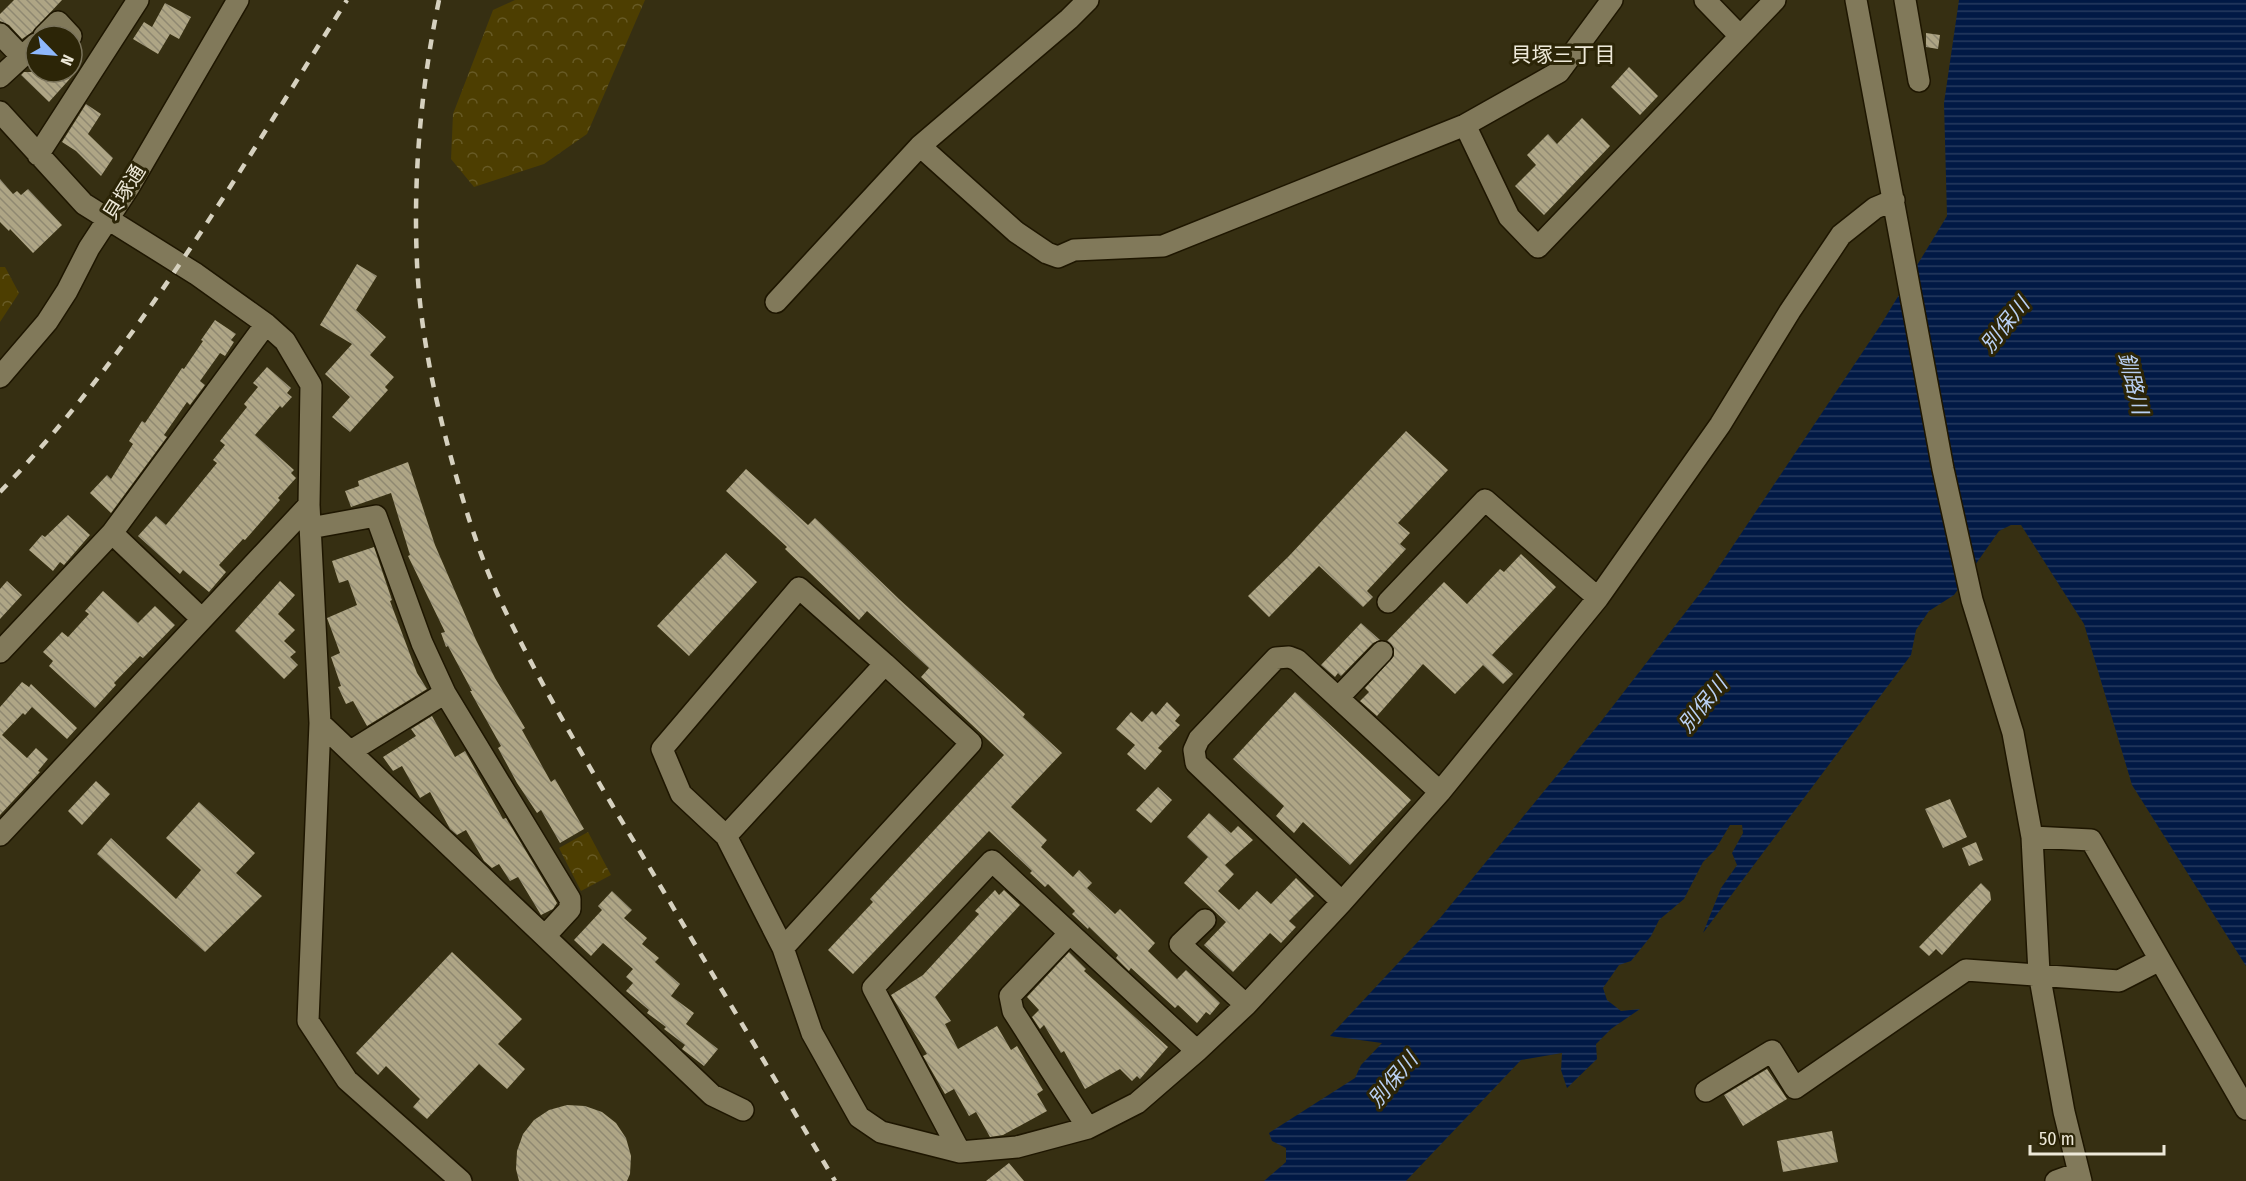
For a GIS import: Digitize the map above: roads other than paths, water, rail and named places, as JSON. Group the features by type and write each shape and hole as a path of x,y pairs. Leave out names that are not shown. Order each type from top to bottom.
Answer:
{"street":[{"path":"38,155 138,0"},
{"name":"貝塚通","path":"0,377 47,322 238,0"},
{"path":"776,302 920,146 1069,19 1088,0"},
{"path":"920,146 1016,232 1047,253 1058,256 1074,250 1162,246 1465,125 1559,72 1612,0"},
{"path":"1705,0 1740,36"},
{"path":"1465,125 1509,217 1538,247 1775,0"},
{"path":"1856,0 1943,469 1972,600 2013,733 2032,837 2039,974 2064,1112 2081,1178 2056,1181"},
{"path":"1905,0 1920,81"},
{"path":"0,34 24,48"},
{"path":"0,77 24,55"},
{"path":"0,112 84,204 196,274 285,340 311,385 309,505 320,723 308,1021 347,1080 461,1181"},
{"path":"783,948 971,743 799,588 662,749 681,794 726,836 783,948 812,1033 859,1117 881,1132 960,1152 1017,1147 1088,1128 1137,1103 1246,1005 1440,792 1598,598 1720,424 1790,311 1841,235 1875,208 1894,200"},
{"path":"0,652 112,532 266,324"},
{"path":"1388,602 1485,500 1598,598"},
{"path":"0,835 309,505"},
{"path":"310,528 376,516 422,643 446,693 570,899 570,909 544,936"},
{"path":"112,532 202,619"},
{"path":"1338,698 1382,652"},
{"path":"1342,902 1196,763 1194,750 1199,740 1276,658 1289,657 1297,660 1440,792"},
{"path":"726,836 885,664"},
{"path":"351,751 446,693"},
{"path":"320,723 712,1095 743,1110"},
{"path":"2032,837 2091,840 2246,1109"},
{"path":"960,1152 873,988 992,861 1197,1051"},
{"path":"1205,920 1180,944 1246,1005"},
{"path":"1069,933 1010,996 1012,1011 1088,1128"},
{"path":"1707,1091 1772,1051 1795,1088 1966,970 2119,981 2160,960"}],"water":[{"path":"1959,0 2246,0 2246,966 2132,785 2084,624 2021,525 2011,525 1999,531 1954,595 1929,611 1916,630 1911,655 1703,933 1721,888 1737,865 1732,853 1743,833 1742,825 1730,825 1715,850 1703,862 1684,899 1659,920 1651,936 1631,961 1619,965 1603,988 1607,1000 1621,1011 1640,1009 1611,1029 1596,1044 1597,1059 1567,1088 1561,1070 1562,1053 1521,1060 1406,1181 1264,1181 1286,1162 1286,1148 1272,1141 1269,1133 1355,1078 1361,1065 1382,1043 1330,1036 1440,918 1599,724 1708,583 1880,326 1947,216 1944,103"}],"railway":[{"path":"0,492 50,437 98,378 142,318 227,192 347,0"},
{"path":"439,0 427,65 417,164 417,263 425,342 435,395 475,537 500,600 552,701 835,1181"}],"district":[{"name":"貝塚三丁目","path":"1563,55"}],"water label":[{"name":"別保川","path":"2005,325"},
{"name":"釧路川","path":"2133,383"},
{"name":"別保川","path":"1703,705"},
{"name":"別保川","path":"1393,1080"}]}
